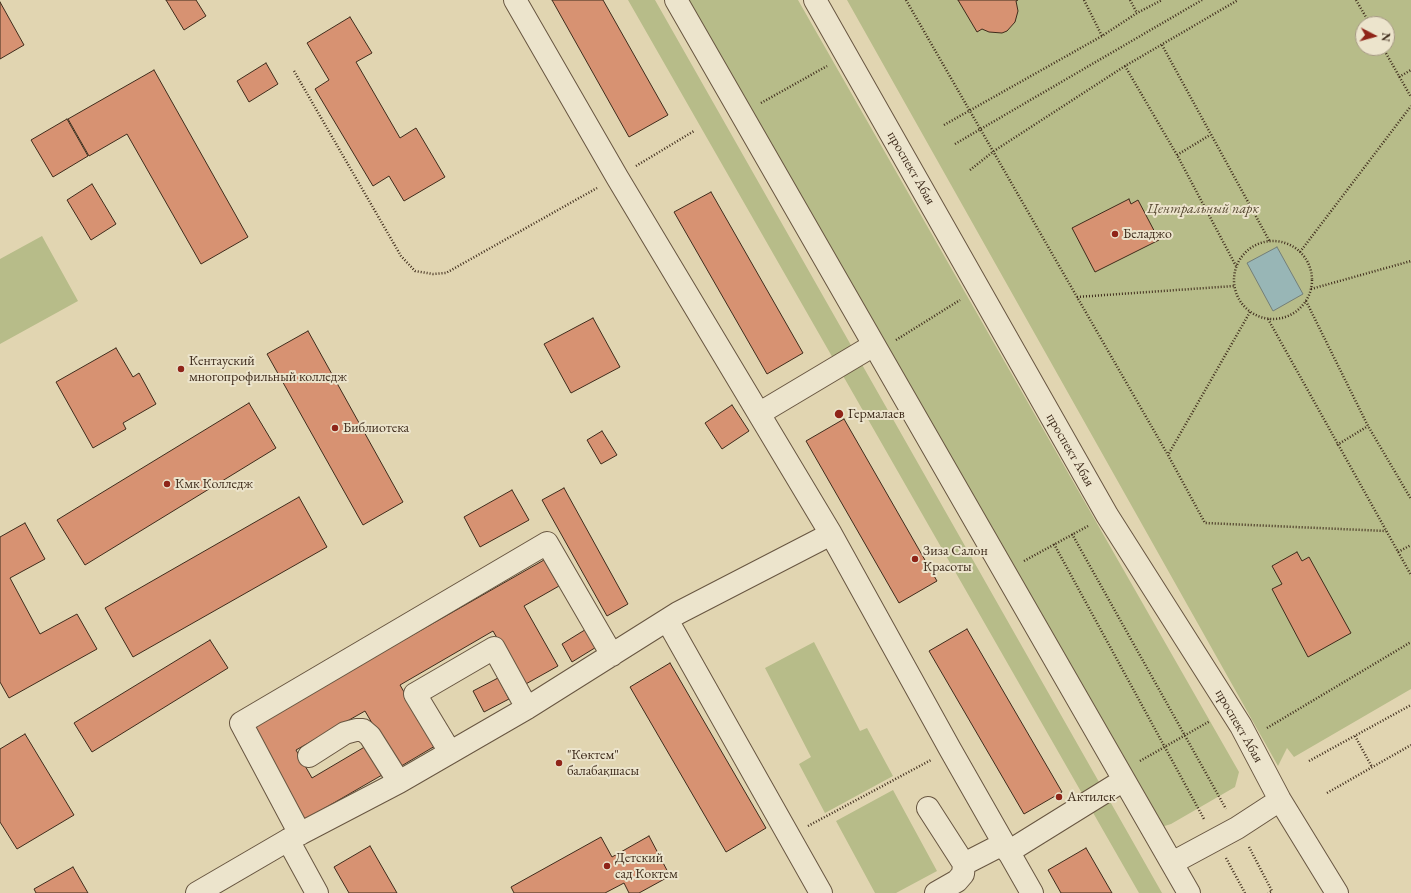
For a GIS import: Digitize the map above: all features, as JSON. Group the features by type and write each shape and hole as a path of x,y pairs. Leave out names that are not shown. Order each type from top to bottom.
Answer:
{"street":[{"path":"515,0 617,177 831,534 950,749 1032,893"},
{"path":"676,0 1189,893"},
{"name":"проспект Абая","path":"815,0 1107,515 1241,726 1280,800 1337,893"},
{"path":"760,414 876,349"},
{"path":"197,893 294,837 399,782 527,708 667,620 831,534"},
{"path":"317,893 294,837 241,723 547,543 612,655"},
{"path":"667,620 821,893"},
{"path":"450,752 415,694 494,648 527,708"},
{"path":"309,756 345,733 363,730 370,736 399,782"},
{"path":"964,864 1006,848 1122,776"},
{"path":"1172,864 1237,828 1280,800"},
{"path":"928,808 964,864 963,874 957,881 936,893"}],"path":[{"path":"906,0 994,151 1206,523 1386,531"},
{"path":"1084,0 1102,36"},
{"path":"1130,0 1137,13"},
{"path":"944,125 1102,36 1137,13 1162,0"},
{"path":"955,144 1202,0"},
{"path":"970,170 994,151 1125,66 1236,0"},
{"path":"1356,0 1365,16"},
{"path":"1162,45 1270,242"},
{"path":"742,114 846,55"},
{"path":"1388,56 1411,98"},
{"path":"1125,66 1177,155 1236,266"},
{"path":"1399,76 1411,70"},
{"path":"294,71 401,256 415,271 433,274 446,273 617,177 694,131"},
{"path":"1300,252 1411,106"},
{"path":"1177,155 1210,135"},
{"path":"1263,242 1270,242 1289,244 1300,252 1308,263 1312,275 1311,289 1306,301 1297,311 1288,316 1268,319 1250,312 1237,296 1234,286 1234,276 1236,266 1241,257 1250,248 1263,242"},
{"path":"1311,289 1411,262"},
{"path":"1077,297 1234,286"},
{"path":"876,349 978,288"},
{"path":"1306,301 1368,426 1411,499"},
{"path":"1168,455 1250,312"},
{"path":"1268,319 1337,445 1411,575"},
{"path":"1337,445 1368,426"},
{"path":"1004,572 1107,515"},
{"path":"1072,534 1237,828 1241,832 1272,891 1268,893"},
{"path":"1054,544 1245,893"},
{"path":"1398,552 1411,544"},
{"path":"1263,730 1411,642"},
{"path":"1309,761 1411,705"},
{"path":"1122,776 1165,747 1210,721"},
{"path":"1355,736 1372,767"},
{"path":"1327,793 1411,745"},
{"path":"801,830 950,749"}],"green space":[{"path":"628,0 655,0 1162,893 1139,893"},
{"path":"677,0 798,0 1239,772 1235,787 1171,824 1158,828"},
{"name":"Центральный парк","path":"847,0 1411,0 1411,689 1294,757 1287,748 1278,766"},
{"path":"42,236 78,301 0,344 0,259"},
{"path":"814,642 860,731 867,728 893,776 825,813 799,764 811,757 765,668"},
{"path":"893,790 937,871 896,893 875,893 836,821"}],"water":[{"path":"1277,247 1303,294 1273,311 1247,263"}],"building":[{"path":"166,0 196,0 206,16 184,30"},
{"path":"552,0 603,0 668,115 629,137"},
{"path":"958,0 1018,0 1016,1 1018,11 1015,22 1007,31 1002,33 989,32 982,29 977,32"},
{"path":"0,2 24,45 0,59"},
{"path":"350,17 372,53 356,62 400,138 416,128 445,177 404,201 389,176 373,186 315,89 329,80 307,43"},
{"path":"266,63 278,84 249,102 237,81"},
{"path":"154,70 248,237 201,264 127,134 89,156 68,119"},
{"path":"67,119 88,156 53,177 31,140"},
{"path":"92,184 116,224 91,240 67,200"},
{"path":"711,192 803,353 767,374 674,212"},
{"name":"Беладжо","path":"1129,199 1131,204 1138,200 1159,240 1095,272 1072,228"},
{"path":"593,318 620,367 571,393 544,344"},
{"name":"Библиотека","path":"308,331 403,502 363,525 267,354"},
{"path":"116,348 133,377 139,373 156,404 123,423 126,429 93,448 56,382"},
{"name":"Кмк Колледж","path":"249,403 276,448 85,565 57,520"},
{"path":"732,405 749,431 722,449 705,423"},
{"path":"844,419 937,581 899,603 806,441"},
{"path":"602,431 617,455 601,464 587,440"},
{"path":"564,488 628,604 607,616 542,500"},
{"path":"512,490 529,520 480,547 464,517"},
{"path":"299,497 327,547 133,657 105,608"},
{"path":"25,523 45,559 10,578 40,634 77,614 97,649 9,698 0,682 0,537"},
{"path":"1297,552 1302,561 1309,557 1351,633 1308,657 1272,589 1282,584 1272,566"},
{"path":"544,560 559,586 524,606 558,666 524,685 493,631 400,685 435,746 398,768 365,711 296,750 312,778 373,742 389,771 299,823 246,730"},
{"path":"588,628 598,646 572,662 562,644"},
{"path":"967,629 1062,792 1024,814 929,651"},
{"path":"210,640 228,668 92,752 74,723"},
{"path":"670,663 766,828 726,852 630,687"},
{"path":"498,678 509,699 484,712 473,691"},
{"path":"25,734 74,815 17,849 0,822 0,749"},
{"name":"Детский сад Коктем","path":"649,836 670,876 639,893 629,893 624,883 605,893 514,893 511,887 601,837 612,857"},
{"path":"370,846 397,893 349,893 334,867"},
{"path":"1086,848 1112,893 1061,893 1048,870"},
{"path":"73,867 88,893 36,893 34,889"}],"place":[{"name":"Беладжо","path":"1115,234"},
{"name":"Кентауский многопрофильный колледж","path":"181,369"},
{"name":"Гермалаев","path":"839,414"},
{"name":"Библиотека","path":"335,428"},
{"name":"Кмк Колледж","path":"167,484"},
{"name":"Зиза Салон Красоты","path":"915,559"},
{"name":"\"Көктем\" балабақшасы","path":"559,763"},
{"name":"Актилек","path":"1059,797"},
{"name":"Детский сад Коктем","path":"607,866"}]}
